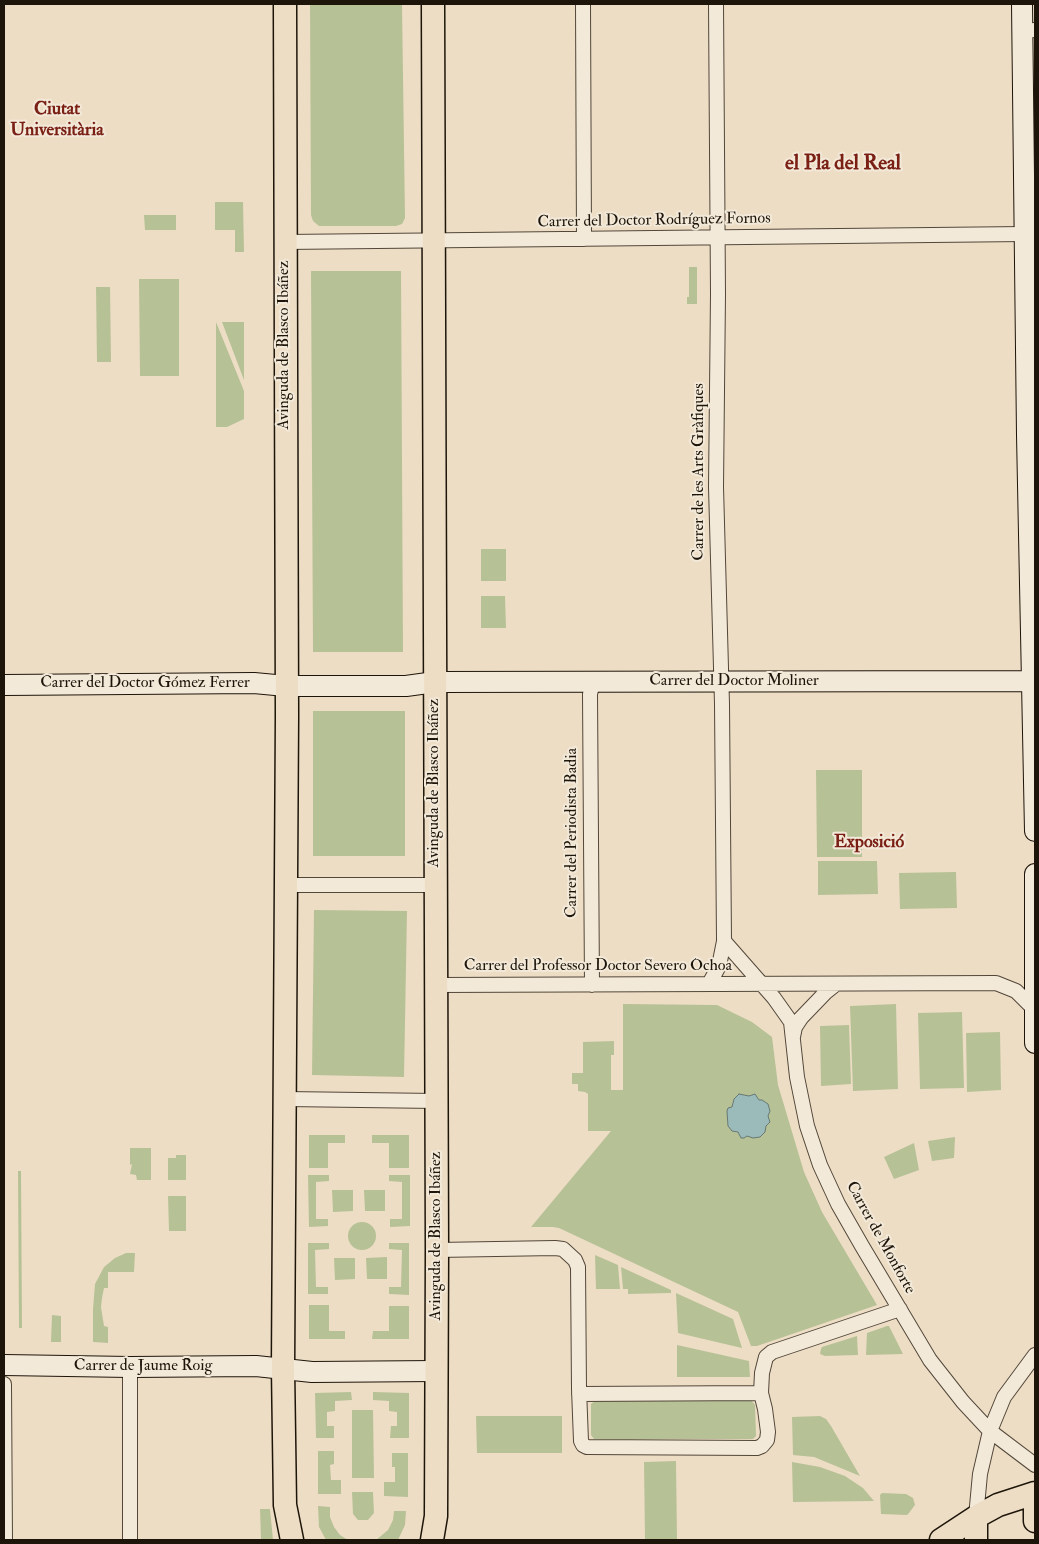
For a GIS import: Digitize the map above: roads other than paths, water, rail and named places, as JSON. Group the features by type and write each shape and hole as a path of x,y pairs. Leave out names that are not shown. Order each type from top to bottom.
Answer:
{"main road":[{"name":"Avinguda de Blasco Ibáñez","path":"285,4 286,686 283,1368 286,1505 292,1540"},
{"name":"Avinguda de Blasco Ibáñez","path":"432,1540 436,1516 437,1250 433,4"},
{"path":"941,1540 998,1505 1035,1493"},
{"path":"1035,1506 1035,1521"},
{"path":"436,1516 445,1540"},
{"path":"976,1517 976,1540"}],"street":[{"path":"583,4 584,239"},
{"name":"Carrer de les Arts Gràfiques","path":"709,984 719,966 724,941 716,487 718,294 716,4"},
{"path":"1022,4 1029,31 1024,234 1031,450 1035,831"},
{"name":"Carrer del Doctor Rodríguez Fornos","path":"285,242 1024,234"},
{"name":"Carrer del Doctor Moliner","path":"435,682 1034,681"},
{"name":"Avinguda de Blasco Ibáñez","path":"286,686 406,686 435,682"},
{"name":"Carrer del Periodista Badia","path":"592,984 590,700 593,682"},
{"name":"Carrer del Doctor Gómez Ferrer","path":"4,685 254,683 286,686"},
{"path":"1035,874 1035,1043"},
{"name":"Avinguda de Blasco Ibáñez","path":"285,885 436,885"},
{"path":"724,941 774,998 790,1022 792,1038"},
{"name":"Carrer del Professor Doctor Severo Ochoa","path":"436,986 996,983 1016,991 1035,1010"},
{"path":"792,1038 801,1018 836,984"},
{"name":"Carrer de Monforte","path":"792,1038 797,1077 807,1126 820,1165 838,1204 930,1360 963,1402 990,1431 1035,1465"},
{"path":"285,1099 437,1101"},
{"path":"437,1250 555,1248 562,1249 575,1260 578,1267 581,1441 587,1447 757,1448 762,1446 767,1440 768,1432 761,1393 762,1372 766,1356 772,1352 900,1309"},
{"path":"976,1517 980,1474 990,1431 1004,1396 1035,1356"},
{"name":"Carrer de Jaume Roig","path":"4,1365 256,1366 283,1368"},
{"path":"130,1367 130,1540"},
{"path":"283,1368 312,1372 436,1371"},
{"path":"4,1384 5,1540"},
{"path":"580,1394 761,1393"}],"water":[{"path":"739,1094 749,1096 755,1094 759,1100 768,1104 770,1122 760,1137 753,1138 747,1136 741,1138 738,1132 732,1131 728,1126 728,1108 732,1107 734,1099"}],"district":[{"name":"Ciutat Universitària","path":"57,120"},
{"name":"el Pla del Real","path":"843,164"},
{"name":"Exposició","path":"869,843"}]}
